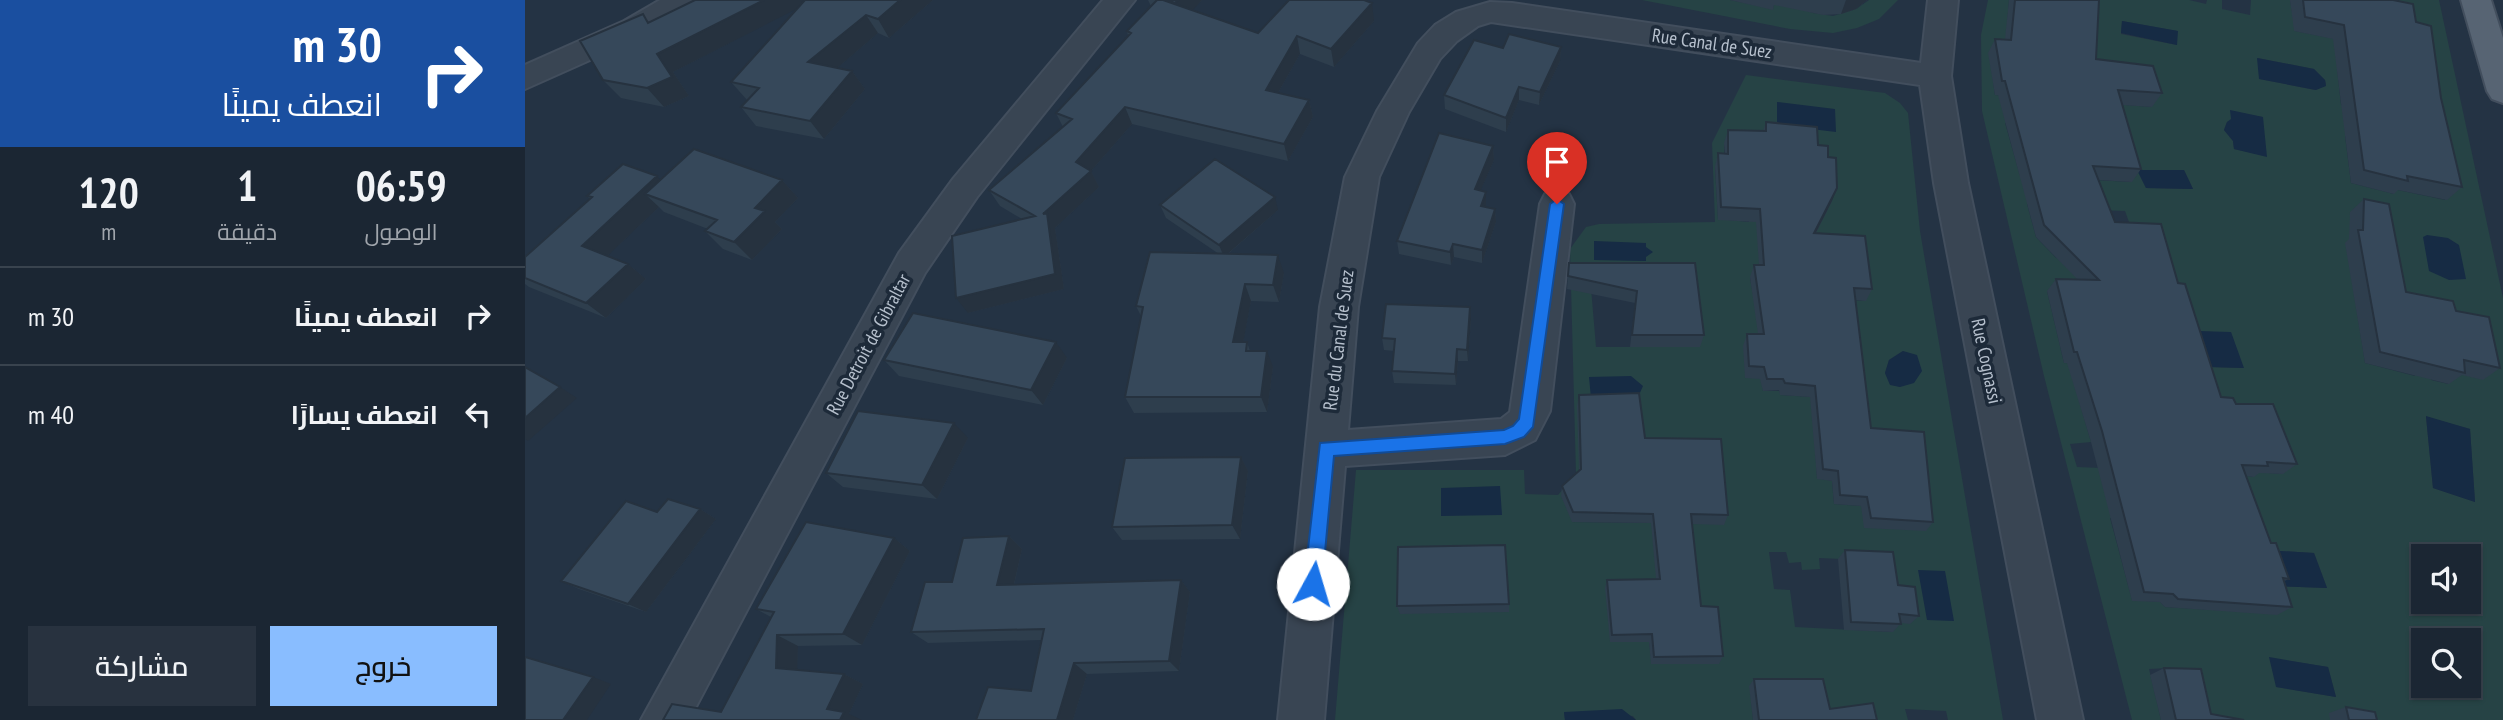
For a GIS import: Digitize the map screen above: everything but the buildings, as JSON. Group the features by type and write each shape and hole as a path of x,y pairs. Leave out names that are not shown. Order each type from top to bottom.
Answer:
{"main road":[{"path":"2476,0 2503,91"}],"street":[{"path":"525,78 615,37 684,0"},
{"name":"Rue Detroit de Gibraltar","path":"664,720 912,262 965,188 1121,0"},
{"name":"Rue Cognassi","path":"1943,0 1935,76 1951,183 2060,720"},
{"name":"Rue Canal de Suez","path":"1490,12 1512,13 1935,76"},
{"name":"Rue du Canal de Suez","path":"1301,720 1339,307 1362,177 1393,111 1429,51 1446,33 1467,19 1490,12"},
{"path":"1326,449 1505,437 1518,431 1527,422 1557,204"}],"green space":[{"path":"1642,0 1730,0 1773,9 1775,0 1813,13 1833,16 1856,9 1869,0 1898,0 1879,19 1857,28 1833,33 1790,29"},
{"path":"1988,0 2009,0 2007,24 2023,27 2023,24 2080,36 2081,28 2090,28 2091,13 2082,11 2082,2 2070,0 2189,0 2206,4 2207,0 2222,0 2222,9 2250,15 2251,0 2290,0 2295,31 2420,56 2418,40 2404,36 2401,18 2374,12 2375,18 2352,13 2350,8 2310,0 2439,0 2503,298 2503,720 2358,720 2330,714 2330,720 2196,720 2187,677 2170,676 2168,668 2149,669 2161,720 2132,720 2044,376 1982,111 1981,35","holes":["2122,21 2177,31 2177,45 2121,34","2010,50 2040,52 2043,68 2062,70 2061,60 2118,66 2121,77 2144,79 2152,107 1995,95 1989,53 2010,54","2258,58 2314,69 2325,80 2326,85 2315,90 2260,79","2337,68 2423,86 2425,99 2431,101 2433,112 2427,112 2428,120 2404,116 2404,121 2355,112 2350,107 2341,105","2231,111 2262,117 2266,156 2234,149 2233,141 2224,130 2227,122 2232,120","2005,123 2117,131 2131,182 2020,176","2345,136 2437,157 2442,179 2447,182 2451,194 2445,195 2445,200 2393,189 2394,194 2351,183","2184,170 2193,189 2146,188 2138,171","2027,204 2095,206 2096,210 2125,211 2134,236 2148,237 2156,261 2056,258 2036,237","2047,291 2174,296 2196,368 2064,363","2389,304 2437,313 2440,323 2473,329 2482,379 2447,371 2448,384 2431,380 2429,370 2413,366 2415,376 2365,363 2356,306 2390,313","2196,331 2231,333 2243,368 2209,367","2079,401 2197,407 2201,414 2215,415 2213,409 2220,409 2224,415 2259,416 2283,474 2253,472 2254,477 2215,471 2217,478 2199,477 2197,472 2077,467 2070,444 2091,442","2426,417 2470,429 2475,502 2433,488","2110,518 2247,526 2256,552 2261,553 2274,587 2268,587 2277,614 2165,607 2160,602 2132,600","2263,550 2314,553 2327,588 2276,586","2270,658 2328,667 2336,697 2277,687"]},
{"path":"1746,75 1885,93 1900,103 1908,113 1920,231 2003,720 1948,720 1946,711 1905,709 1908,720 1868,720 1865,708 1823,709 1750,686 1753,720 1636,720 1633,716 1564,713 1565,720 1335,720 1356,470 1524,470 1525,494 1558,495 1576,474 1570,249 1586,227 1599,224 1715,222 1712,143","holes":["1724,144 1749,222 1718,219 1715,167 1725,167","1646,244 1646,261 1594,259","1590,276 1692,276 1700,347 1596,347","1760,277 1866,301 1753,294 1750,278","1760,346 1827,398 1781,395 1779,391 1763,391","1903,351 1900,387 1890,384 1885,373 1889,360","1815,448 1925,531 1861,506 1834,504 1832,481 1817,478","1579,479 1723,524 1572,522","1769,552 1786,552 1789,563 1801,562 1802,570 1820,569 1819,558 1886,561 1893,632 1795,627 1790,590 1774,589","1657,588 1701,664 1652,664 1649,642"]}],"water":[{"path":"2122,21 2178,31 2177,45 2121,33"},
{"path":"2257,58 2314,69 2325,80 2326,86 2316,90 2259,79"},
{"path":"1777,102 1835,109 1836,132 1777,125"},
{"path":"2230,110 2263,117 2267,157 2234,149 2233,141 2224,130 2231,119"},
{"path":"2137,170 2184,170 2193,189 2146,188"},
{"path":"2427,235 2448,238 2459,245 2466,279 2449,280 2429,271 2423,237"},
{"path":"1594,241 1646,243 1646,247 1653,252 1646,257 1646,261 1594,260"},
{"path":"2196,331 2231,332 2244,368 2209,367"},
{"path":"1903,351 1917,355 1922,371 1914,383 1900,387 1890,385 1885,373 1889,360"},
{"path":"1631,376 1643,386 1639,395 1591,398 1589,377"},
{"path":"2426,416 2470,429 2475,502 2433,488"},
{"path":"1500,486 1502,515 1441,516 1441,488"},
{"path":"2263,550 2314,553 2327,588 2275,586"},
{"path":"1918,570 1945,571 1954,621 1927,620"},
{"path":"2269,657 2328,667 2336,697 2276,687"},
{"path":"1622,709 1636,720 1565,720 1564,712"}],"route":[{"path":"1313,584 1326,449 1505,437 1518,431 1527,422 1557,204"}]}
